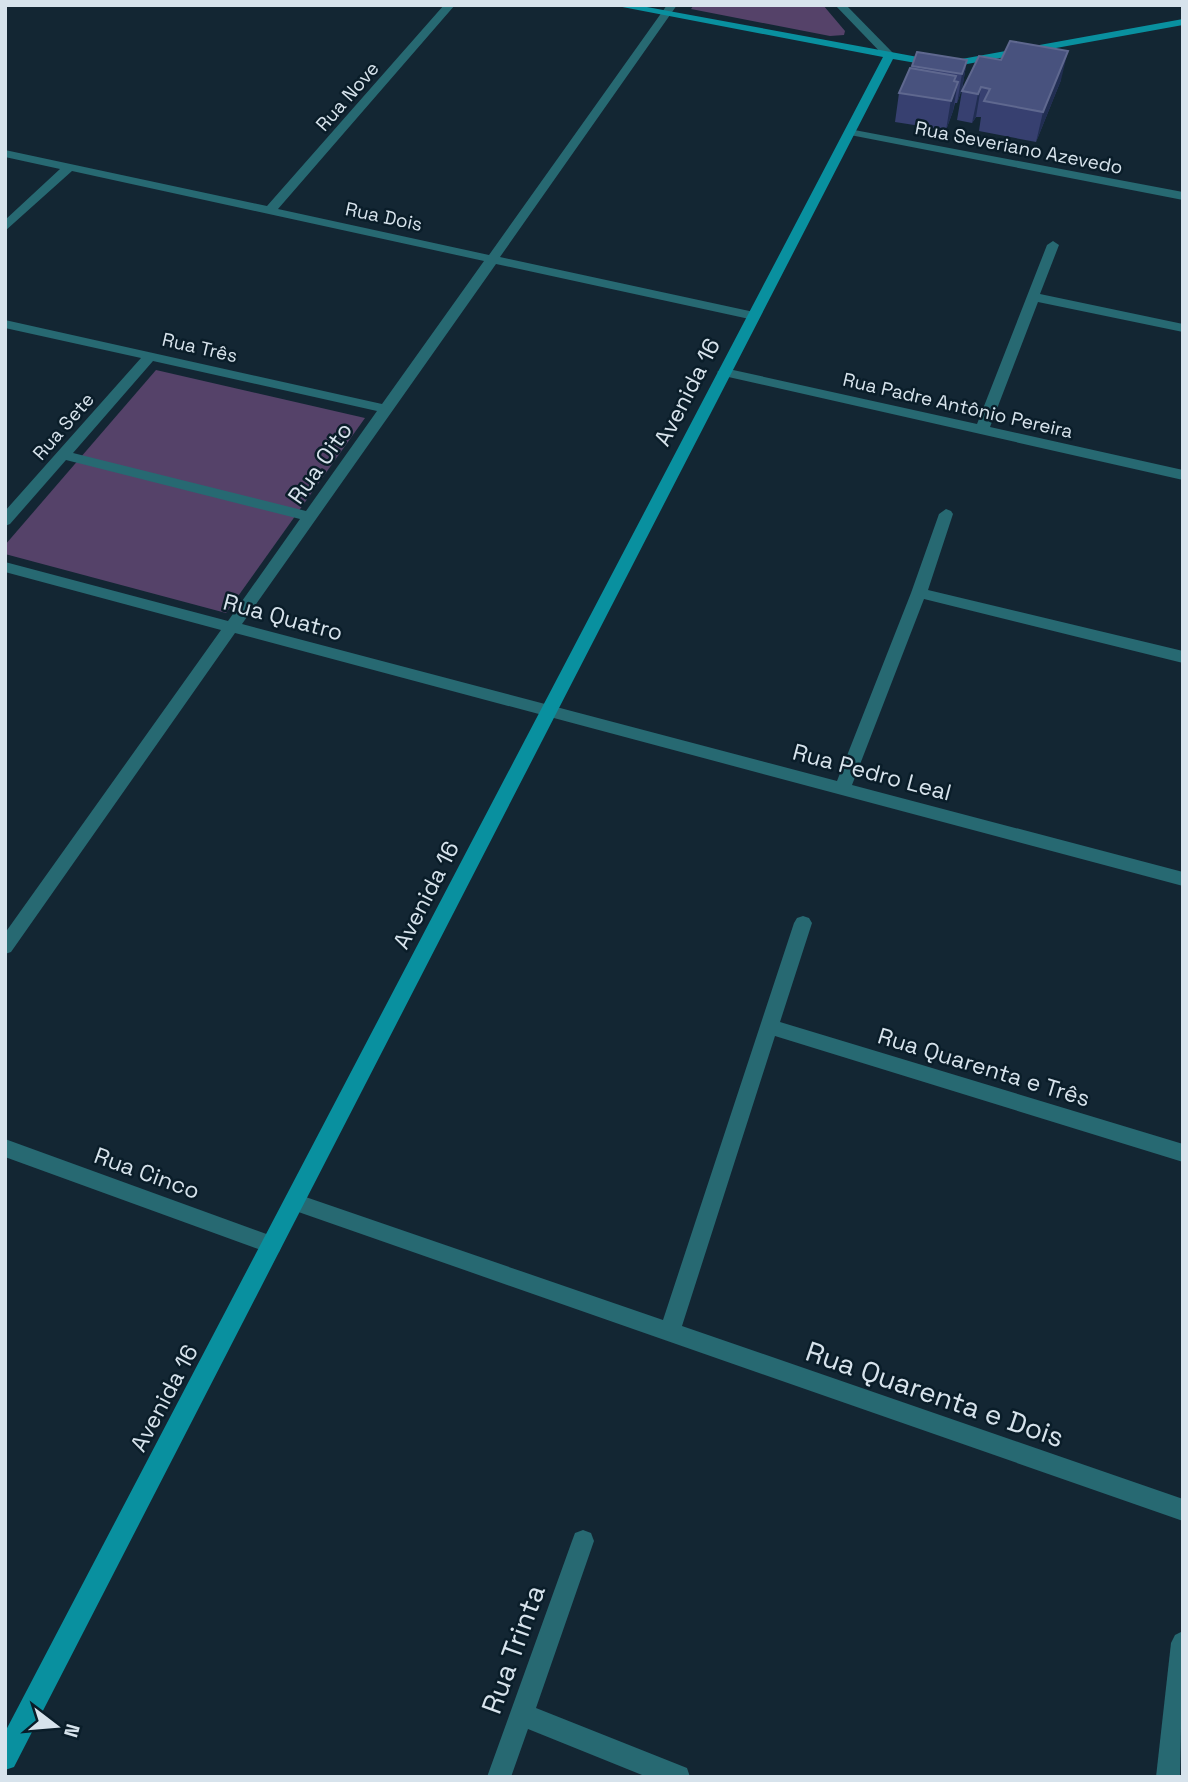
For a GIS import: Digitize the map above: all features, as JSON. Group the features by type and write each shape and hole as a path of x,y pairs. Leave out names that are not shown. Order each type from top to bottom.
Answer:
{"street":[{"name":"Rua Nove","path":"270,211 450,5"},
{"path":"617,5 668,10 945,65 1183,22"},
{"path":"840,5 889,55"},
{"name":"Rua Oito","path":"5,947 668,10"},
{"name":"Avenida 16","path":"5,1758 889,55"},
{"name":"Rua Severiano Azevedo","path":"849,132 1183,196"},
{"name":"Rua Dois","path":"5,153 754,316"},
{"path":"5,227 69,167"},
{"path":"982,429 1053,245"},
{"path":"1034,297 1183,328"},
{"name":"Rua Três","path":"5,324 386,409"},
{"name":"Rua Sete","path":"5,521 150,356"},
{"name":"Rua Padre Antônio Pereira","path":"724,372 1183,475"},
{"path":"63,455 310,517"},
{"path":"842,788 919,593 946,514"},
{"name":"Rua Quatro","path":"5,567 550,710"},
{"path":"919,593 1183,657"},
{"name":"Rua Pedro Leal","path":"550,710 1183,879"},
{"path":"670,1331 803,923"},
{"name":"Rua Quarenta e Três","path":"771,1027 1183,1153"},
{"name":"Rua Cinco","path":"5,1148 272,1245"},
{"name":"Rua Quarenta e Dois","path":"294,1202 1183,1510"},
{"name":"Rua Trinta","path":"499,1777 583,1541"},
{"path":"1168,1777 1183,1643"},
{"path":"521,1714 678,1777"}],"shaded area":[{"path":"694,5 823,5 845,31 844,35 830,36 691,9"},
{"path":"156,370 365,418 226,613 5,554 5,545"}],"building":[{"path":"1010,41 1068,51 1043,112 984,101 990,89 981,87 978,94 962,91 979,56 1001,60"},
{"path":"917,52 967,60 962,74 912,66"},
{"path":"910,68 956,76 954,81 958,82 951,101 899,93"}]}
